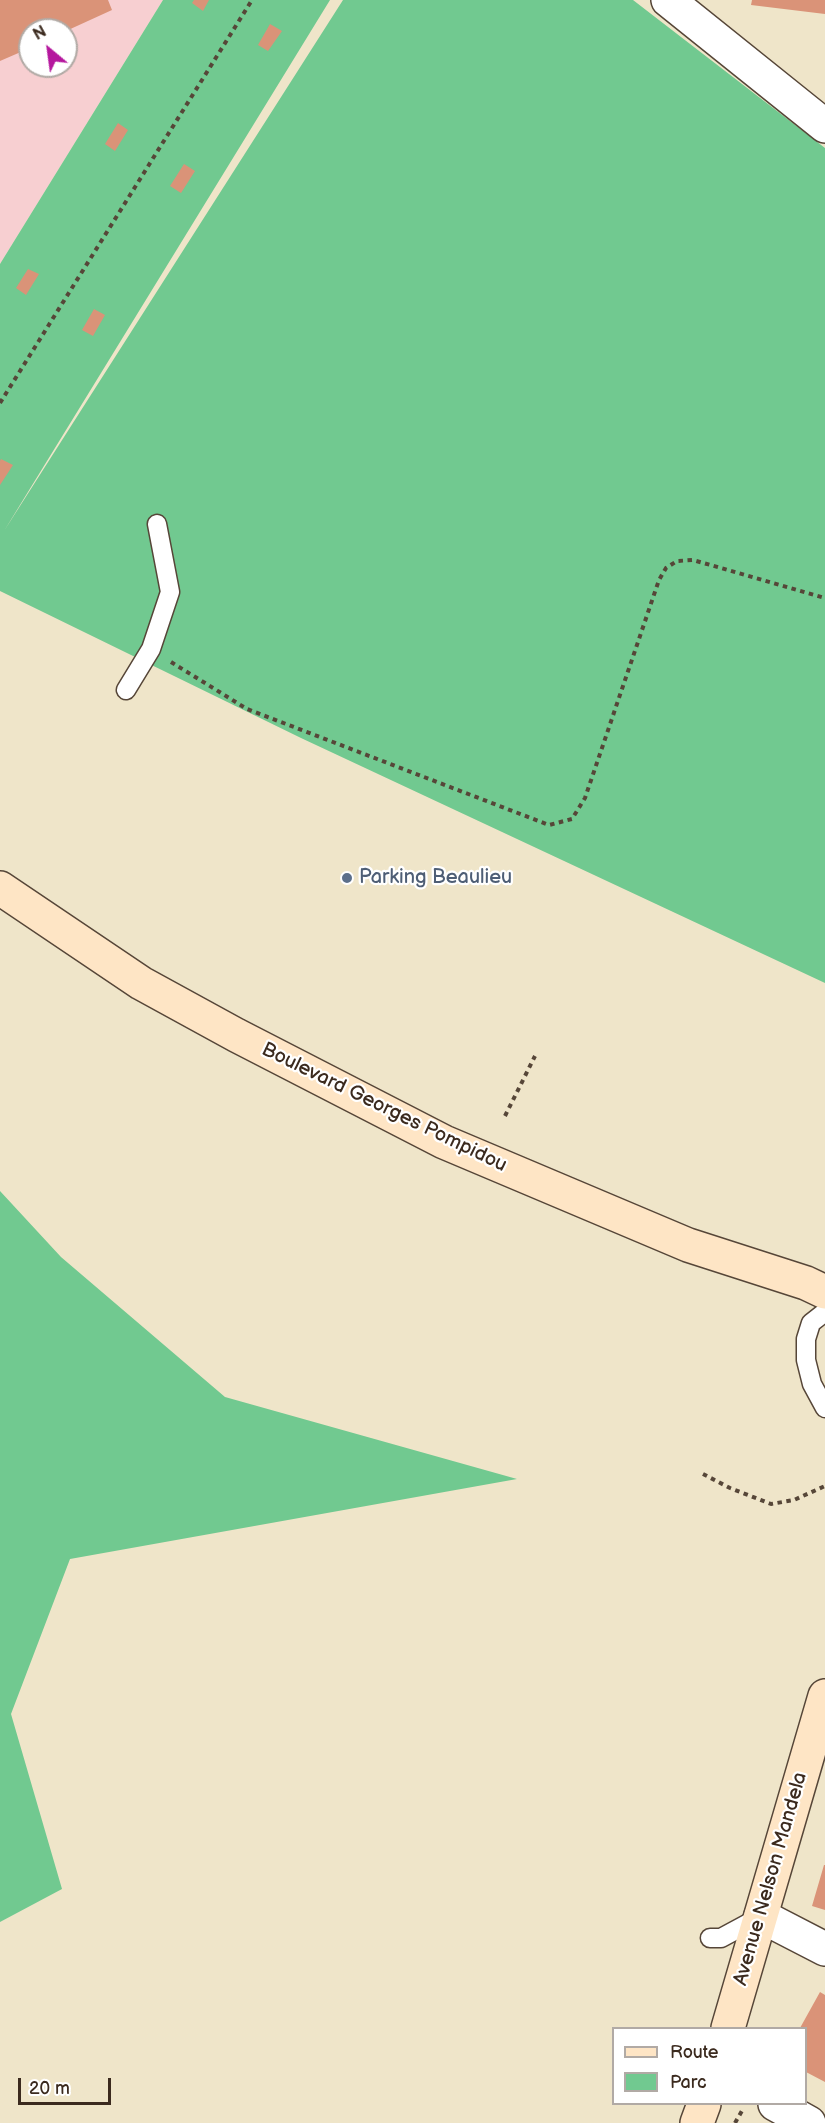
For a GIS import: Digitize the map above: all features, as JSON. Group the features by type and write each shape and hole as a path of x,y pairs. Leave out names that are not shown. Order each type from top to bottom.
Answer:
{"street":[{"path":"668,0 825,126"},
{"name":"Boulevard Georges Pompidou","path":"0,888 141,982 236,1035 444,1142 688,1245 807,1283 825,1292"},
{"name":"Avenue Nelson Mandela","path":"728,2027 825,1696"},
{"path":"762,1916 825,1949"},
{"path":"697,2123 703,2105"}],"lane":[{"path":"126,690 151,649 170,592 157,524"},
{"path":"825,1312 811,1323 806,1339 806,1360 812,1384 825,1408"},
{"path":"710,1938 721,1938 762,1916"}],"path":[{"path":"0,403 252,0"},
{"path":"151,649 247,709 549,825 572,819 585,798 666,568 677,561 693,560 825,598"},
{"path":"505,1116 535,1056"},
{"path":"703,1474 730,1488 771,1504 794,1500 825,1486"},
{"path":"735,2123 778,2110"}],"shaded area":[{"path":"0,0 163,0 0,264"}],"green space":[{"path":"163,0 330,0 4,531 343,0 633,0 825,148 825,983 301,738 0,591 0,264"},
{"path":"0,1191 61,1257 225,1397 517,1479 70,1559 11,1714 62,1889 0,1922"}],"building":[{"path":"0,0 108,0 112,10 78,26 78,18 18,18 18,53 0,61"},
{"path":"194,0 209,0 203,11 192,3"},
{"path":"752,0 825,0 825,14 751,5"},
{"path":"270,24 282,31 268,51 258,45"},
{"path":"118,123 128,130 115,151 105,144"},
{"path":"184,164 195,171 181,193 170,186"},
{"path":"28,269 39,274 26,295 16,288"},
{"path":"94,309 105,315 93,336 82,330"},
{"path":"1,459 13,465 0,485 0,461"},
{"path":"825,1865 825,1910 812,1906"},
{"path":"820,1992 825,1995 825,2082 807,2073 807,2027 801,2027"}],"place":[{"name":"Parking Beaulieu","path":"347,878"}]}
